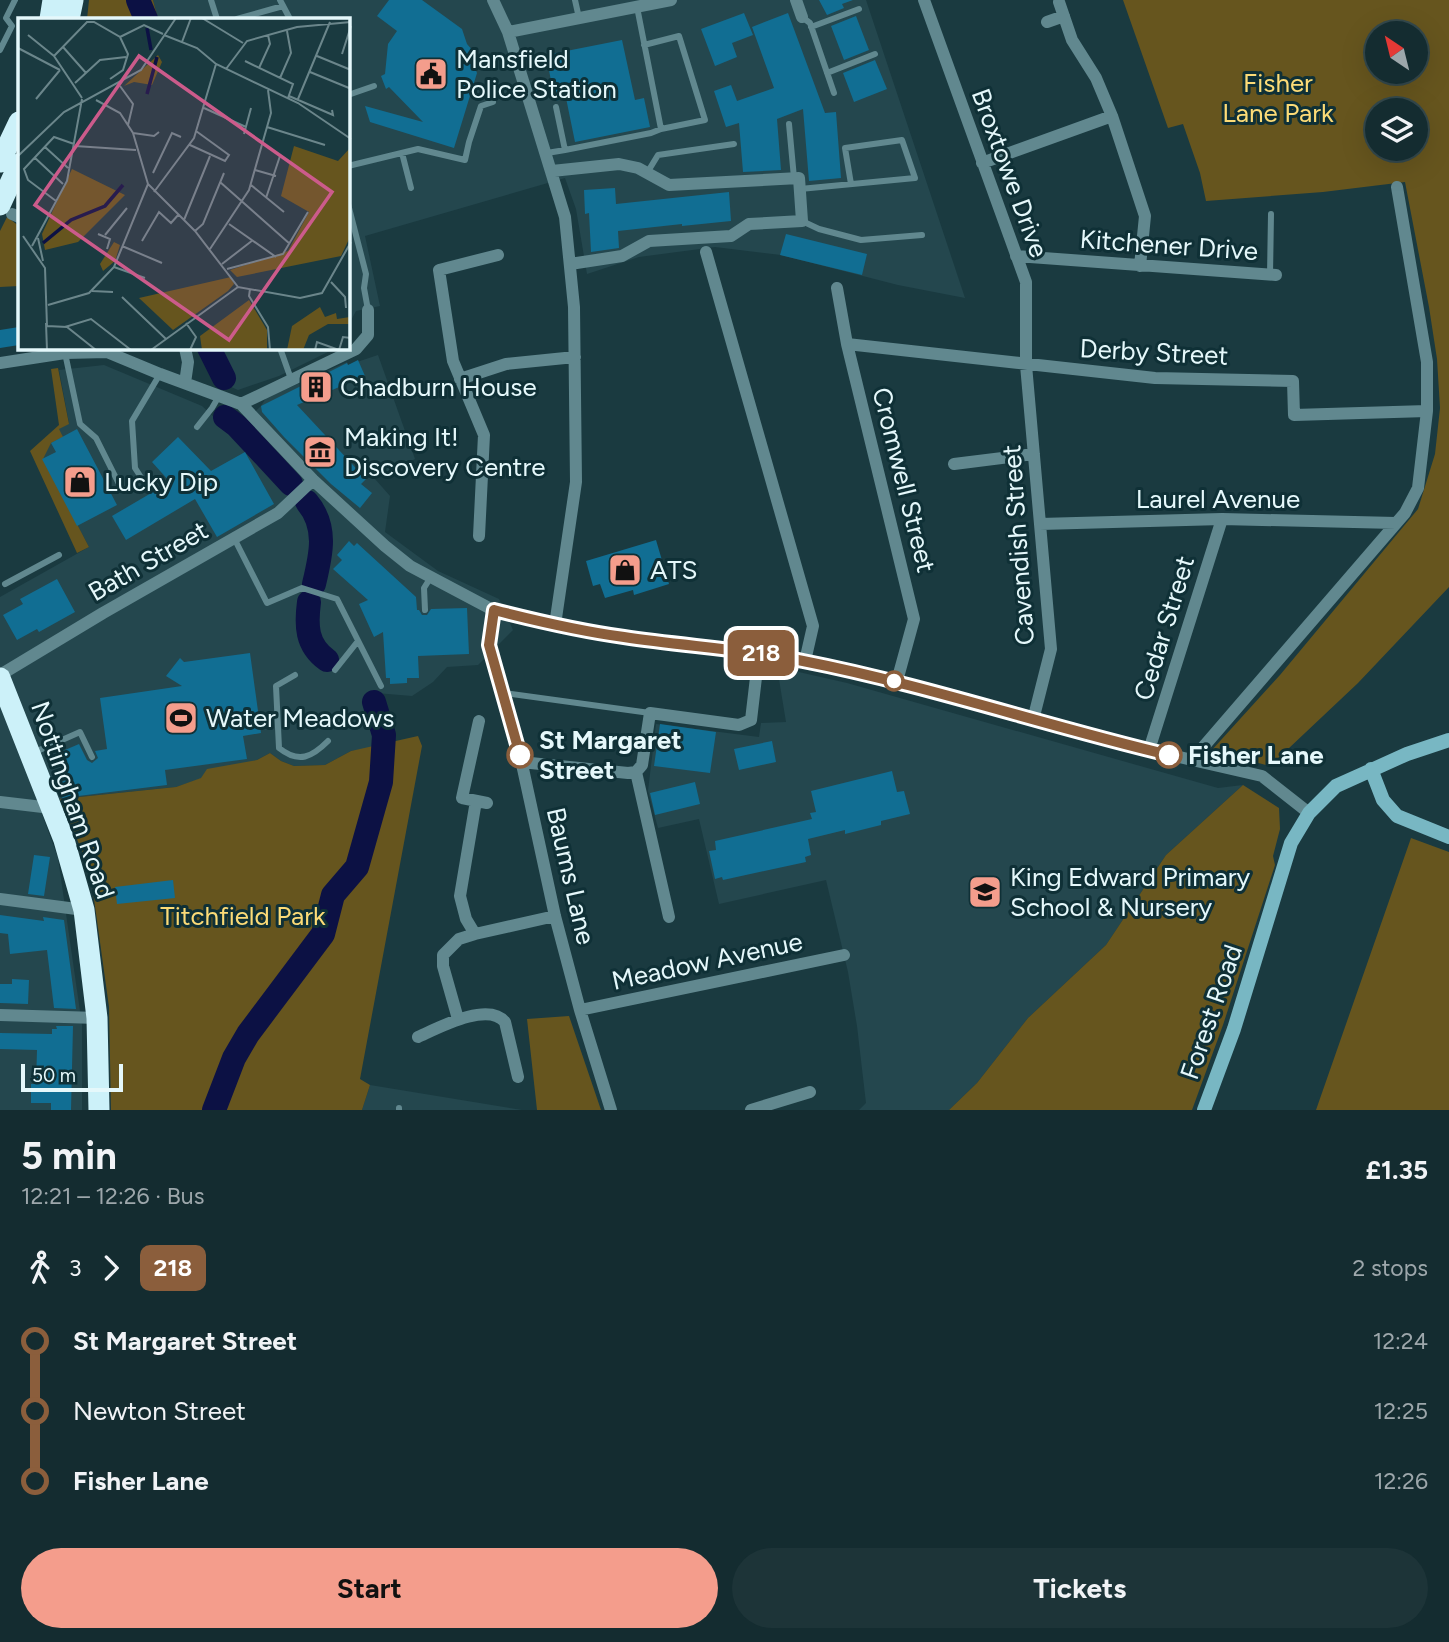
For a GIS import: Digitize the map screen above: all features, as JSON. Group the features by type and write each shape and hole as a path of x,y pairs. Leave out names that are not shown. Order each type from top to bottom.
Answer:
{"highway":[{"path":"50,18 53,0"},
{"path":"69,18 73,0"},
{"path":"0,162 18,124"},
{"path":"10,212 18,169"},
{"name":"Nottingham Road","path":"0,676 51,808 76,878 84,910 97,1018 99,1110"}],"main road":[{"name":"Forest Road","path":"1204,1110 1234,1029 1291,843 1309,813 1336,786 1371,769 1449,740"},
{"path":"1371,769 1383,800 1397,816 1449,837"}],"street":[{"path":"493,0 508,32 547,153 565,217 570,264 574,307 576,482 555,625"},
{"path":"508,32 671,0"},
{"path":"796,0 802,17"},
{"name":"Broxtowe Drive","path":"924,0 1026,282 1026,365"},
{"path":"1059,2 1072,40 1096,78 1112,116 1145,216 1140,266"},
{"path":"1046,22 1064,16"},
{"path":"982,163 1112,116"},
{"path":"552,171 619,164 638,168 669,185 797,184 802,221 749,224 731,236 649,241 622,256 570,264"},
{"path":"1192,760 1405,513 1418,488 1427,411 1426,362 1397,187"},
{"path":"706,252 813,626 805,661"},
{"path":"479,536 484,435 453,362 439,270 498,255"},
{"name":"Kitchener Drive","path":"1016,256 1273,275"},
{"name":"Cromwell Street","path":"836,288 847,344 914,619 897,681"},
{"path":"241,404 356,349 368,335 368,310"},
{"name":"Derby Street","path":"847,344 1155,378 1293,381 1294,415 1427,411"},
{"path":"185,350 188,362 185,383"},
{"path":"0,363 65,353 107,352 241,404 313,480 385,546 410,566 494,610 555,625 623,637 759,652 897,681 1033,720 1262,776 1309,813"},
{"path":"460,379 506,365 575,357"},
{"name":"Cavendish Street","path":"1026,365 1051,649 1033,720"},
{"path":"954,464 1034,454"},
{"name":"Bath Street","path":"0,676 278,513 313,480"},
{"name":"Laurel Avenue","path":"1041,524 1222,519 1396,523"},
{"name":"Cedar Street","path":"1149,750 1222,519"},
{"name":"Baums Lane","path":"494,610 489,645 521,762 555,916 611,1110"},
{"path":"636,772 642,765 650,713 739,726 751,720 759,652"},
{"path":"475,934 466,919 460,896 482,802 462,798 479,721"},
{"path":"521,762 636,772"},
{"path":"636,772 668,917"},
{"path":"0,802 51,808"},
{"path":"0,899 84,910"},
{"path":"458,1019 443,966 443,955 459,939 555,916"},
{"name":"Meadow Avenue","path":"580,1010 844,955"},
{"path":"418,1037 458,1019 491,1014 500,1016 505,1022 518,1077"},
{"path":"0,1015 97,1018"},
{"path":"751,1110 810,1092"}],"lane":[{"path":"0,50 12,26 6,18 15,0"},
{"path":"211,0 217,18"},
{"path":"575,0 579,18"},
{"path":"240,18 281,3"},
{"path":"645,4 644,45 660,129"},
{"path":"811,27 859,9"},
{"path":"802,17 811,27 834,93"},
{"path":"547,153 705,120 679,36 644,45"},
{"path":"827,73 875,54"},
{"path":"350,93 374,86"},
{"path":"350,166 418,149 466,160 477,114 481,106 493,102"},
{"path":"556,107 565,150"},
{"path":"789,124 797,184 851,184 915,178 902,140 845,148 851,184"},
{"path":"647,173 658,155 734,144"},
{"path":"402,153 411,188"},
{"path":"350,213 366,274 364,288 368,310"},
{"path":"1271,214 1273,275"},
{"path":"802,221 818,229 861,240 922,235"},
{"path":"281,350 291,381"},
{"path":"65,353 80,424 96,438 122,490"},
{"path":"144,482 135,468 132,421 160,374"},
{"path":"197,427 219,396"},
{"path":"234,538 267,603 302,587 337,599 381,686"},
{"path":"5,584 60,555"},
{"path":"425,610 424,588 431,577"},
{"path":"335,670 358,641"},
{"path":"296,675 276,686 279,748 288,756 303,757 316,754 328,741"},
{"path":"503,693 650,713"},
{"path":"30,754 80,732 92,757"}],"shaded area":[{"path":"153,0 866,0 965,298 898,285 781,255 715,247 639,257 587,274 576,209 565,178 365,236 380,306 356,311 350,322 350,18 158,18"},
{"path":"197,350 332,350 279,376 238,390 220,382 211,374"},
{"path":"378,355 415,459 375,479 390,496 385,532 438,571 499,599 513,630 478,665 447,667 433,682 412,696 376,693 365,704 374,727 377,747 351,751 325,765 294,766 270,753 257,760 176,787 60,799 42,814 58,858 82,1025 82,1110 0,1110 0,597 89,547 42,459 58,429 69,423 59,370 104,365 202,406 232,434 266,398 347,362 348,365"},
{"name":"King Edward Primary School & Nursery","path":"777,667 847,683 1218,788 1243,785 1166,855 1106,945 1028,1018 977,1083 949,1110 859,1110 866,1103 857,1026 848,972 826,880 719,904 699,819 658,828 648,791 656,724 759,737 761,723 786,722"},
{"path":"370,1085 522,1110 362,1110"}],"green space":[{"path":"89,0 153,0 158,18 87,18"},
{"name":"Fisher Lane Park","path":"1123,0 1449,0 1449,587 1358,683 1270,766 1211,751 1280,675 1418,509 1435,454 1440,408 1437,359 1405,182 1323,192 1206,201 1200,173 1183,124 1168,128"},
{"path":"7,217 18,225 18,286 0,287 0,231"},
{"path":"58,368 69,424 59,429 63,437 51,443 43,459 89,547 77,553 30,451 59,425 51,369"},
{"name":"Titchfield Park","path":"418,736 422,746 360,1079 370,1085 362,1110 111,1110 109,1007 90,870 60,799 176,787 201,778 207,769 257,760 270,753 294,766 325,765 351,751"},
{"path":"1243,785 1279,808 1280,829 1273,856 1275,865 1192,1110 949,1110 977,1083 1028,1018 1106,945 1166,855"},
{"path":"1411,838 1449,852 1449,1110 1316,1110"},
{"path":"569,1016 601,1110 537,1110 527,1019"}],"building":[{"name":"Mansfield Police Station","path":"389,0 422,0 462,29 467,44 473,51 472,60 477,73 454,148 370,122 365,106 423,122 389,87 386,89 381,76 385,74 388,44 397,31 377,16"},
{"path":"819,0 853,0 842,4 844,8 827,15"},
{"path":"744,13 753,35 732,43 737,57 715,66 701,29"},
{"path":"788,13 825,113 836,112 841,178 809,181 803,109 777,119 781,170 743,172 739,123 726,127 714,91 731,85 737,101 774,88 752,27"},
{"path":"856,16 869,50 844,60 831,26"},
{"path":"622,40 635,100 644,98 650,127 575,142 566,98 555,101 546,55"},
{"path":"875,60 887,89 854,102 843,73"},
{"path":"615,188 616,204 729,192 731,221 618,231 619,248 591,252 589,213 585,214 584,190"},
{"path":"786,234 867,254 862,275 780,255"},
{"path":"18,327 18,345 0,348 0,330"},
{"path":"358,360 365,376 297,405 366,479 361,484 372,493 360,508 331,484 284,437 262,412 261,406"},
{"name":"Lucky Dip","path":"77,429 117,505 77,526 42,459 56,452 51,443"},
{"path":"178,437 211,471 245,452 274,504 217,537 195,499 126,540 112,516 170,482 152,462"},
{"path":"656,540 669,584 634,595 633,590 605,598 600,584 593,586 586,561"},
{"path":"349,541 354,546 357,543 416,597 417,610 422,615 427,615 431,609 467,608 469,654 418,656 419,678 407,678 407,683 390,684 390,678 386,678 383,632 374,637 359,604 368,600 333,569 342,560 337,555"},
{"path":"57,579 75,612 39,632 37,629 17,640 3,615 23,604 20,599"},
{"name":"Water Meadows","path":"250,653 261,733 243,736 247,759 165,770 167,785 62,798 56,784 69,779 58,753 79,744 87,760 92,763 98,758 95,751 107,749 100,698 182,686 166,676 180,658 184,662"},
{"path":"660,724 716,732 710,773 654,766"},
{"path":"772,741 776,762 739,770 734,749"},
{"path":"892,771 897,792 904,791 910,814 845,834 845,830 808,839 811,855 805,857 806,862 723,880 722,877 715,879 709,851 716,850 715,841 812,819 810,813 816,812 811,791"},
{"path":"695,782 700,804 655,815 650,793"},
{"path":"34,855 50,857 44,896 28,894"},
{"path":"173,880 175,898 117,904 115,887"},
{"path":"0,915 44,921 43,917 64,920 76,1009 54,1008 47,950 10,954 8,934 0,933"},
{"path":"12,979 29,980 28,1004 0,1003 0,984 12,984"},
{"path":"56,1026 73,1026 71,1110 51,1110 51,1103 31,1103 31,1084 36,1084 37,1050 0,1049 0,1033 52,1034 52,1029 57,1029"}],"waterway":[{"path":"138,0 146,18"},
{"path":"210,350 224,378"},
{"path":"225,417 237,426 291,484"},
{"path":"307,502 318,521 321,542 314,584"},
{"path":"309,602 311,641 327,660"},
{"path":"214,1110 234,1058 248,1034 323,934 333,895 357,867 381,782 384,735 374,702"}],"bus line":[{"name":"218","path":"520,755 489,645 494,610 555,625 623,637 759,652 805,661 897,681 1169,755"}],"place":[{"name":"Mansfield Police Station","path":"431,74"},
{"name":"Chadburn House","path":"316,387"},
{"name":"Making It! Discovery Centre","path":"320,452"},
{"name":"Lucky Dip","path":"80,482"},
{"name":"ATS","path":"625,570"},
{"name":"Water Meadows","path":"181,718"},
{"name":"St Margaret Street","path":"520,755"},
{"name":"Fisher Lane","path":"1169,755"},
{"name":"King Edward Primary School & Nursery","path":"985,892"}]}
